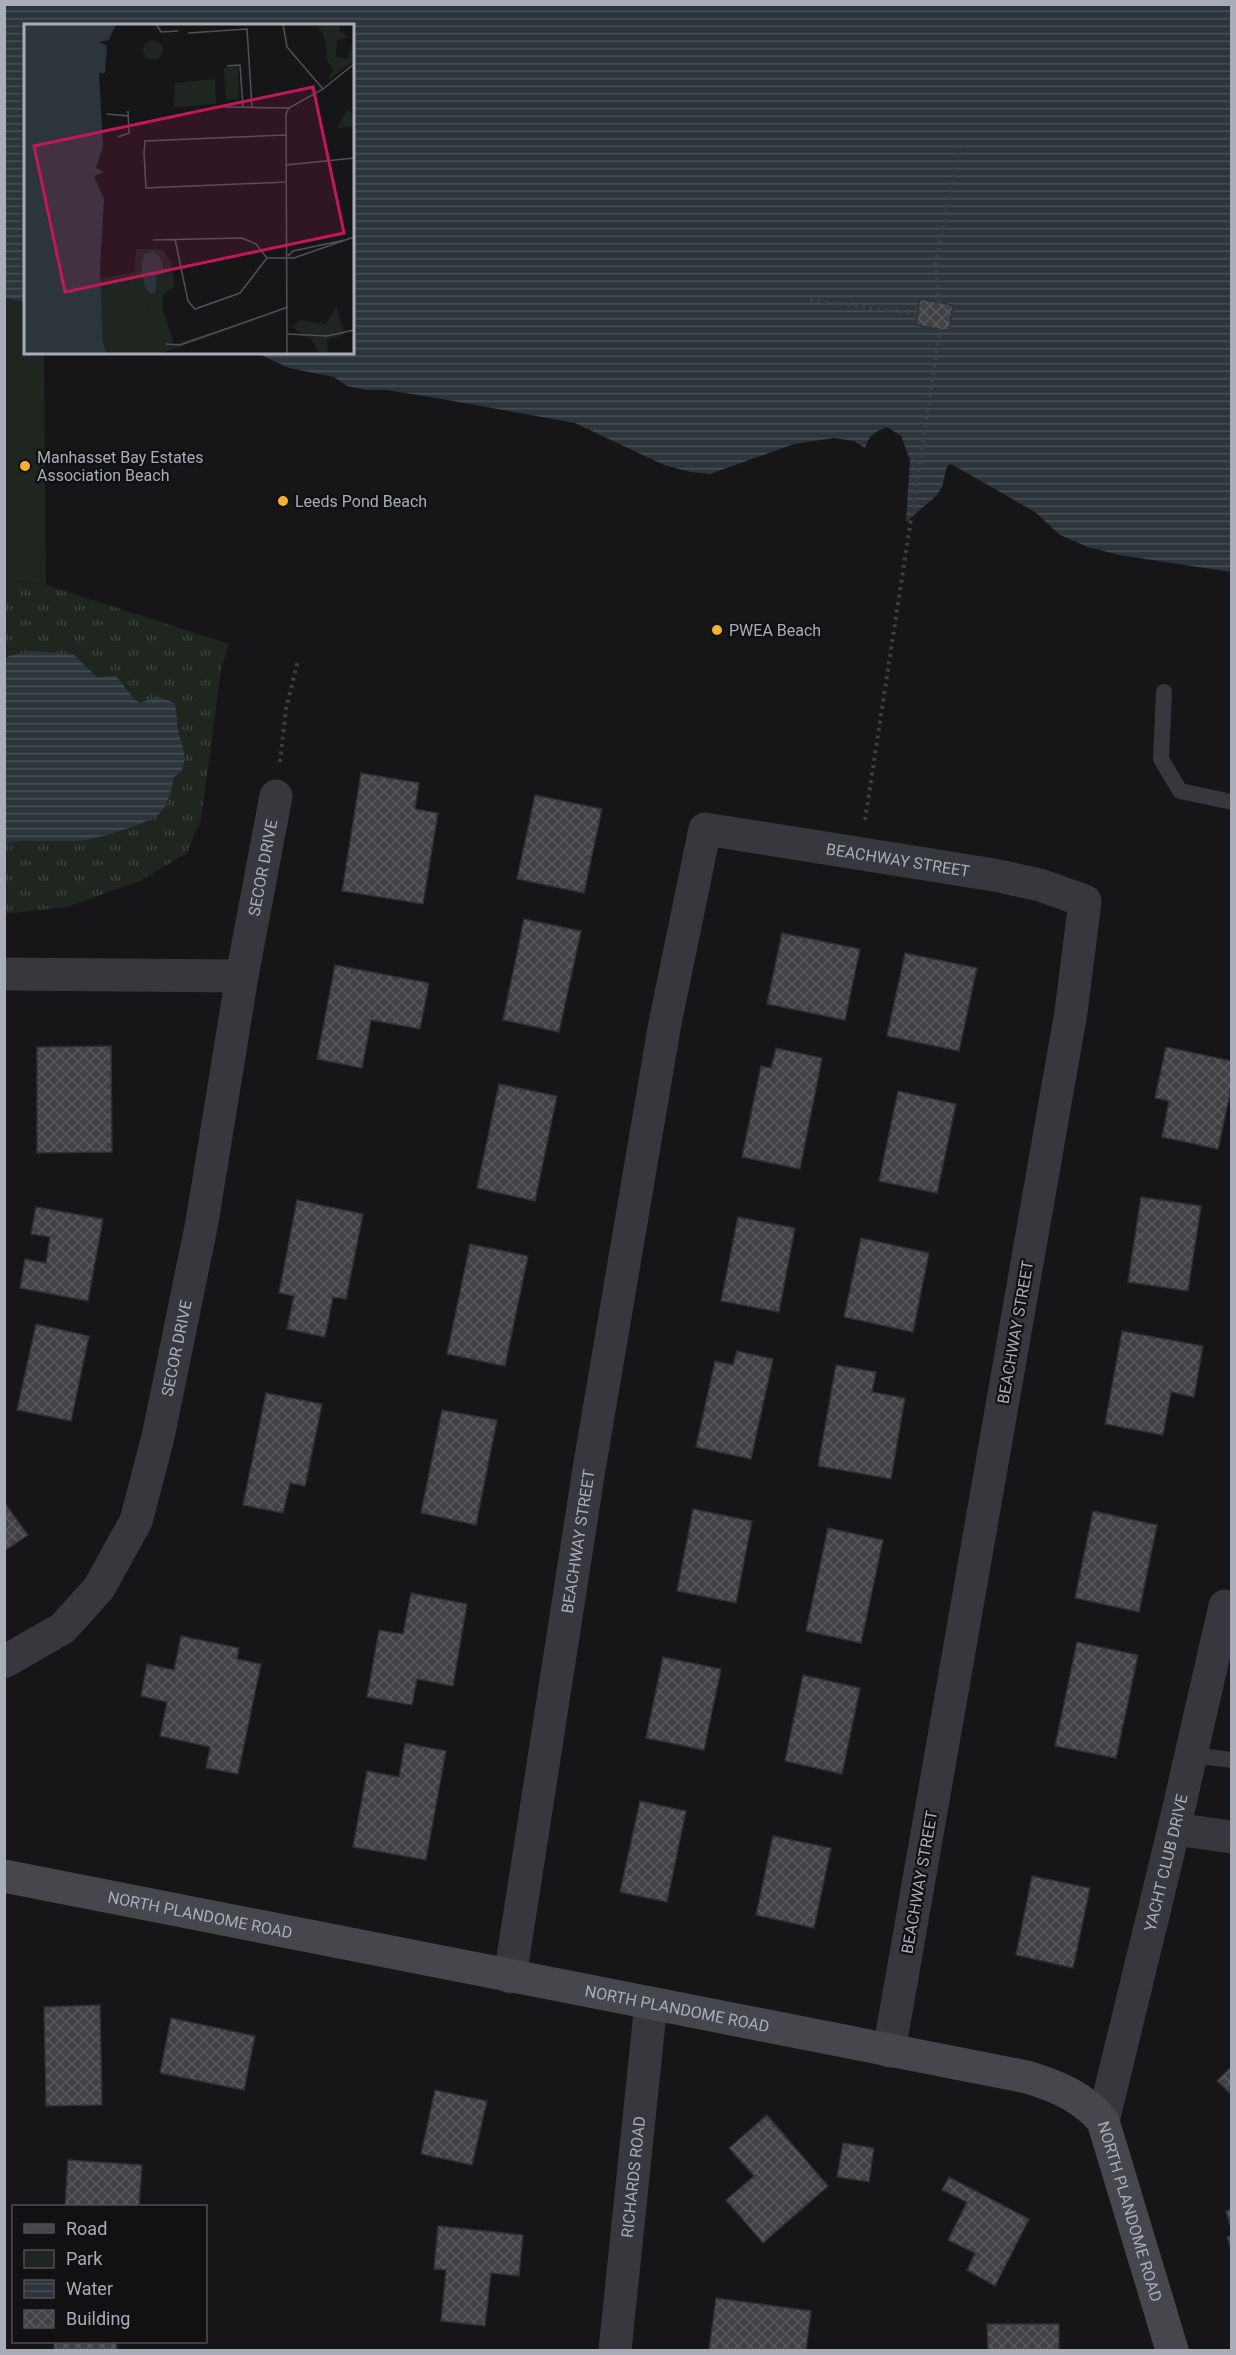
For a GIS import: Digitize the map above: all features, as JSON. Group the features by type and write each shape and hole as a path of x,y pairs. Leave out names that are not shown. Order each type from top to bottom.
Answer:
{"main road":[{"name":"NORTH PLANDOME ROAD","path":"4,1876 1045,2082 1093,2109 1103,2121 1172,2350"}],"street":[{"name":"SECOR DRIVE","path":"4,1662 63,1628 99,1588 136,1521 158,1437 202,1222 242,976 276,796"},
{"name":"BEACHWAY STREET","path":"510,1977 589,1469 665,1023 705,830 994,874 1040,885 1085,901 1071,1012 889,2051"},
{"path":"4,974 242,976"},
{"name":"YACHT CLUB DRIVE","path":"1103,2121 1225,1606"},
{"path":"1174,1829 1232,1837"},
{"name":"RICHARDS ROAD","path":"615,2350 651,2003"}],"lane":[{"path":"1164,692 1161,759 1180,791 1232,802"},
{"path":"1191,1755 1232,1760"}],"path":[{"path":"939,303 936,263 960,147"},
{"path":"810,300 918,314"},
{"path":"868,795 940,329"},
{"path":"276,796 286,709 298,660"}],"green space":[{"name":"Manhasset Bay Estates Association Beach","path":"5,298 24,302 24,354 44,354 46,585 5,580"},
{"path":"5,580 46,585 229,644 221,670 201,820 187,853 142,880 67,907 5,914"}],"water":[{"path":"4,5 1231,5 1231,572 1119,555 1088,547 1060,535 1035,512 951,464 947,466 942,487 937,495 906,522 910,460 901,436 887,427 873,434 865,448 854,441 834,438 794,444 710,474 690,472 664,465 575,423 425,396 347,386 334,377 289,368 263,356 252,354 354,354 354,24 24,24 24,302 5,298"},
{"path":"30,651 73,654 97,677 116,676 135,700 141,703 157,696 174,703 184,759 182,771 174,777 166,804 156,816 122,830 86,840 5,843 5,659"}],"building":[{"path":"920,299 953,305 949,331 916,325"},
{"path":"361,773 419,783 415,809 438,813 423,904 342,891"},
{"path":"535,795 602,809 584,893 517,879"},
{"path":"524,919 581,931 559,1032 503,1020"},
{"path":"782,933 860,949 845,1020 767,1004"},
{"path":"905,953 977,968 959,1051 887,1036"},
{"path":"335,965 429,983 420,1029 371,1020 362,1068 317,1059"},
{"path":"111,1046 112,1152 37,1153 37,1047"},
{"path":"1166,1047 1232,1061 1232,1085 1218,1149 1162,1137 1169,1101 1155,1098"},
{"path":"776,1048 822,1058 800,1169 742,1157 761,1066 771,1068"},
{"path":"499,1084 557,1096 535,1201 477,1188"},
{"path":"898,1091 956,1104 937,1193 879,1181"},
{"path":"1141,1197 1201,1206 1188,1291 1128,1282"},
{"path":"297,1200 363,1214 346,1299 333,1297 325,1337 287,1329 294,1296 279,1293"},
{"path":"36,1207 103,1219 88,1301 20,1288 25,1259 46,1263 50,1237 31,1234"},
{"path":"738,1217 795,1228 779,1312 721,1301"},
{"path":"861,1238 929,1253 913,1332 844,1317"},
{"path":"470,1244 528,1256 505,1366 447,1354"},
{"path":"36,1324 89,1336 71,1421 17,1410"},
{"path":"1122,1331 1203,1346 1194,1397 1171,1392 1163,1435 1105,1424"},
{"path":"737,1351 773,1359 751,1459 696,1447 715,1361 733,1365"},
{"path":"836,1365 876,1372 872,1392 905,1398 891,1479 818,1466"},
{"path":"266,1393 322,1404 305,1486 290,1483 283,1513 243,1505"},
{"path":"442,1410 497,1420 476,1525 421,1513"},
{"path":"4,1502 28,1535 4,1551"},
{"path":"693,1509 752,1521 736,1603 677,1591"},
{"path":"1093,1511 1157,1525 1139,1612 1075,1598"},
{"path":"828,1528 883,1540 861,1643 806,1631"},
{"path":"411,1593 467,1604 453,1686 417,1679 412,1705 367,1697 379,1630 403,1634"},
{"path":"181,1636 239,1648 237,1659 261,1664 238,1774 206,1768 210,1747 160,1736 167,1702 141,1696 147,1664 174,1670"},
{"path":"1077,1642 1138,1655 1116,1758 1055,1746"},
{"path":"663,1657 721,1669 704,1750 646,1738"},
{"path":"803,1675 860,1688 842,1774 785,1761"},
{"path":"405,1743 446,1751 426,1860 353,1847 367,1771 399,1777"},
{"path":"640,1801 686,1811 667,1902 620,1892"},
{"path":"773,1836 831,1848 814,1928 756,1915"},
{"path":"1032,1876 1090,1888 1073,1968 1016,1955"},
{"path":"100,2005 102,2105 46,2106 44,2007"},
{"path":"171,2018 255,2036 244,2090 160,2073"},
{"path":"1232,2066 1232,2095 1217,2081"},
{"path":"435,2090 487,2101 472,2165 421,2154"},
{"path":"767,2115 828,2186 763,2243 726,2200 754,2176 729,2148"},
{"path":"843,2143 874,2148 869,2182 837,2177"},
{"path":"68,2160 142,2165 139,2205 65,2205"},
{"path":"949,2177 1029,2219 995,2286 967,2270 975,2253 948,2240 967,2202 942,2190"},
{"path":"1232,2209 1232,2232 1226,2211"},
{"path":"438,2226 523,2235 519,2276 491,2273 485,2326 441,2321 446,2270 434,2269"},
{"path":"1232,2236 1232,2252 1227,2237"},
{"path":"716,2298 811,2311 806,2350 709,2350"},
{"path":"987,2324 1059,2324 1059,2350 988,2350"},
{"path":"54,2343 116,2343 117,2350 54,2350"}],"place":[{"name":"Manhasset Bay Estates Association Beach","path":"25,466"},
{"name":"Leeds Pond Beach","path":"283,501"},
{"name":"PWEA Beach","path":"717,630"}]}
